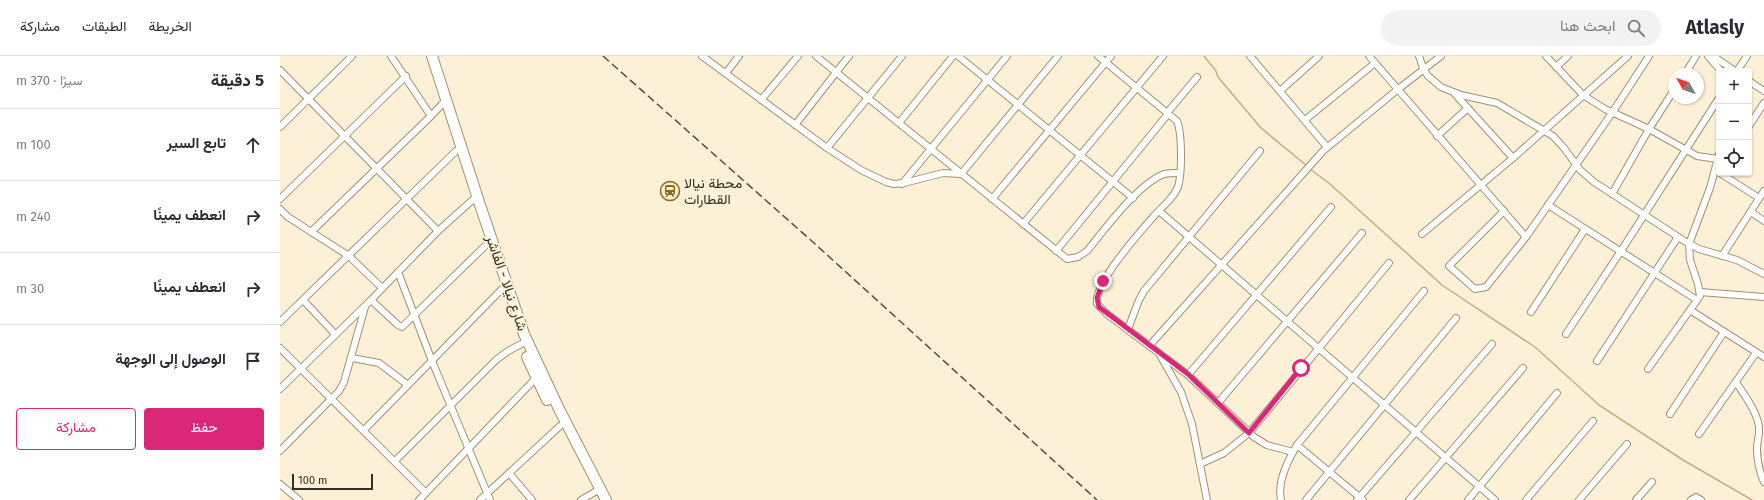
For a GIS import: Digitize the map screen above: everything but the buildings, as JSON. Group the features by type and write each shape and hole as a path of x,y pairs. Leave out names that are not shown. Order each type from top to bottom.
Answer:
{"highway":[{"name":"شارع نيالا - الفاشر","path":"426,56 444,102"},
{"name":"شارع نيالا - الفاشر","path":"432,56 444,102 474,198 486,245 501,290 524,342 559,409 598,494"},
{"name":"شارع نيالا - الفاشر","path":"456,139 456,151 507,288 536,378 560,426 598,494 606,500"}],"street":[{"path":"280,127 352,56"},
{"path":"391,56 406,76 431,116"},
{"path":"702,56 827,148 861,170 886,182 902,184 943,173 961,174"},
{"path":"726,73 739,56"},
{"path":"761,100 798,56"},
{"path":"816,56 1069,260 1082,254 1133,198 1159,177 1169,173 1180,173"},
{"path":"795,125 849,56"},
{"path":"827,148 902,56"},
{"path":"899,124 953,56"},
{"path":"958,56 1048,131 1133,198"},
{"path":"902,184 1007,56"},
{"path":"961,174 1058,56"},
{"path":"1098,56 1177,122 1179,128 1180,173 1176,191 1103,281 1096,302 1099,307 1188,374 1249,433 1267,445 1293,452"},
{"path":"992,199 1111,56"},
{"path":"1023,224 1163,56"},
{"path":"1280,91 1319,56"},
{"path":"1369,56 1396,90 1482,185 1526,237"},
{"path":"1418,56 1424,70 1435,83 1455,93 1497,102 1544,131 1561,144 1576,165 1594,182 1689,244 1740,262 1764,274"},
{"path":"1150,345 1327,147 1396,90 1441,56"},
{"path":"1546,56 1583,95 1612,114 1650,129 1685,150 1702,158 1716,157"},
{"path":"1556,67 1568,56"},
{"path":"1422,234 1482,185 1628,56"},
{"path":"1504,211 1449,267 1475,289 1486,287 1526,237 1612,114 1649,56"},
{"path":"1688,68 1696,56"},
{"path":"1708,56 1718,68"},
{"path":"1713,56 1731,68"},
{"path":"1738,68 1746,56"},
{"path":"1254,57 1280,91 1327,147"},
{"path":"1305,120 1375,63"},
{"path":"280,70 309,98 438,232"},
{"path":"280,199 406,76"},
{"path":"1056,251 1197,78"},
{"path":"1752,82 1764,91"},
{"path":"1455,93 1513,158"},
{"path":"1612,194 1668,100"},
{"path":"310,232 444,102"},
{"path":"1566,334 1621,252 1716,103"},
{"path":"1752,121 1764,103"},
{"path":"1438,136 1468,108"},
{"path":"280,322 456,151"},
{"path":"1128,329 1144,291 1260,151"},
{"path":"1648,369 1697,300 1700,292 1690,260 1689,244 1716,176"},
{"path":"1724,176 1759,198"},
{"path":"1722,256 1764,191"},
{"path":"280,389 474,198"},
{"path":"1548,205 1697,300"},
{"path":"1188,374 1331,207"},
{"path":"280,208 288,217 349,256 382,288"},
{"path":"1159,211 1495,500"},
{"path":"1750,212 1764,220"},
{"path":"1531,312 1585,229"},
{"path":"1218,403 1362,233"},
{"path":"1597,361 1678,237"},
{"path":"371,300 398,325 402,326 415,316 486,245"},
{"path":"1200,464 1224,453 1249,433 1318,347 1389,263"},
{"path":"398,272 432,361 490,500"},
{"path":"364,430 501,290"},
{"path":"1281,500 1280,487 1297,445 1424,291"},
{"path":"1700,292 1764,297"},
{"path":"304,300 335,334"},
{"path":"280,451 339,391 344,382 352,358 365,306"},
{"path":"1690,310 1764,357"},
{"path":"1306,500 1456,318"},
{"path":"1670,414 1724,332"},
{"path":"395,461 496,360 524,342"},
{"path":"1297,445 1360,499 1492,344"},
{"path":"280,348 426,493"},
{"path":"1158,352 1178,386 1192,424 1207,500"},
{"path":"1699,434 1756,353"},
{"path":"352,358 379,363 408,385"},
{"path":"1409,500 1447,458 1523,368"},
{"path":"419,500 536,378"},
{"path":"1736,382 1752,408 1758,422 1759,430 1757,448 1760,473 1764,482"},
{"path":"1468,500 1558,393"},
{"path":"1526,500 1593,421"},
{"path":"480,500 560,426"},
{"path":"1579,500 1627,444"},
{"path":"1758,455 1764,461"},
{"path":"508,473 532,500"},
{"path":"1636,500 1652,482"},
{"path":"280,484 291,498 299,500"},
{"path":"581,500 598,494"},
{"path":"1691,500 1696,497 1701,500"}],"waterway":[{"path":"1204,56 1216,71 1218,77 1261,128 1307,166"},
{"path":"1310,169 1330,184 1442,285 1535,347 1599,405 1683,460 1752,500"}],"railway":[{"path":"603,56 814,243 1097,500"}],"place":[{"name":"محطة نيالا القطارات","path":"670,191"}],"route":[{"path":"1103,281 1096,302 1099,307 1188,374 1249,433 1301,368"}]}
